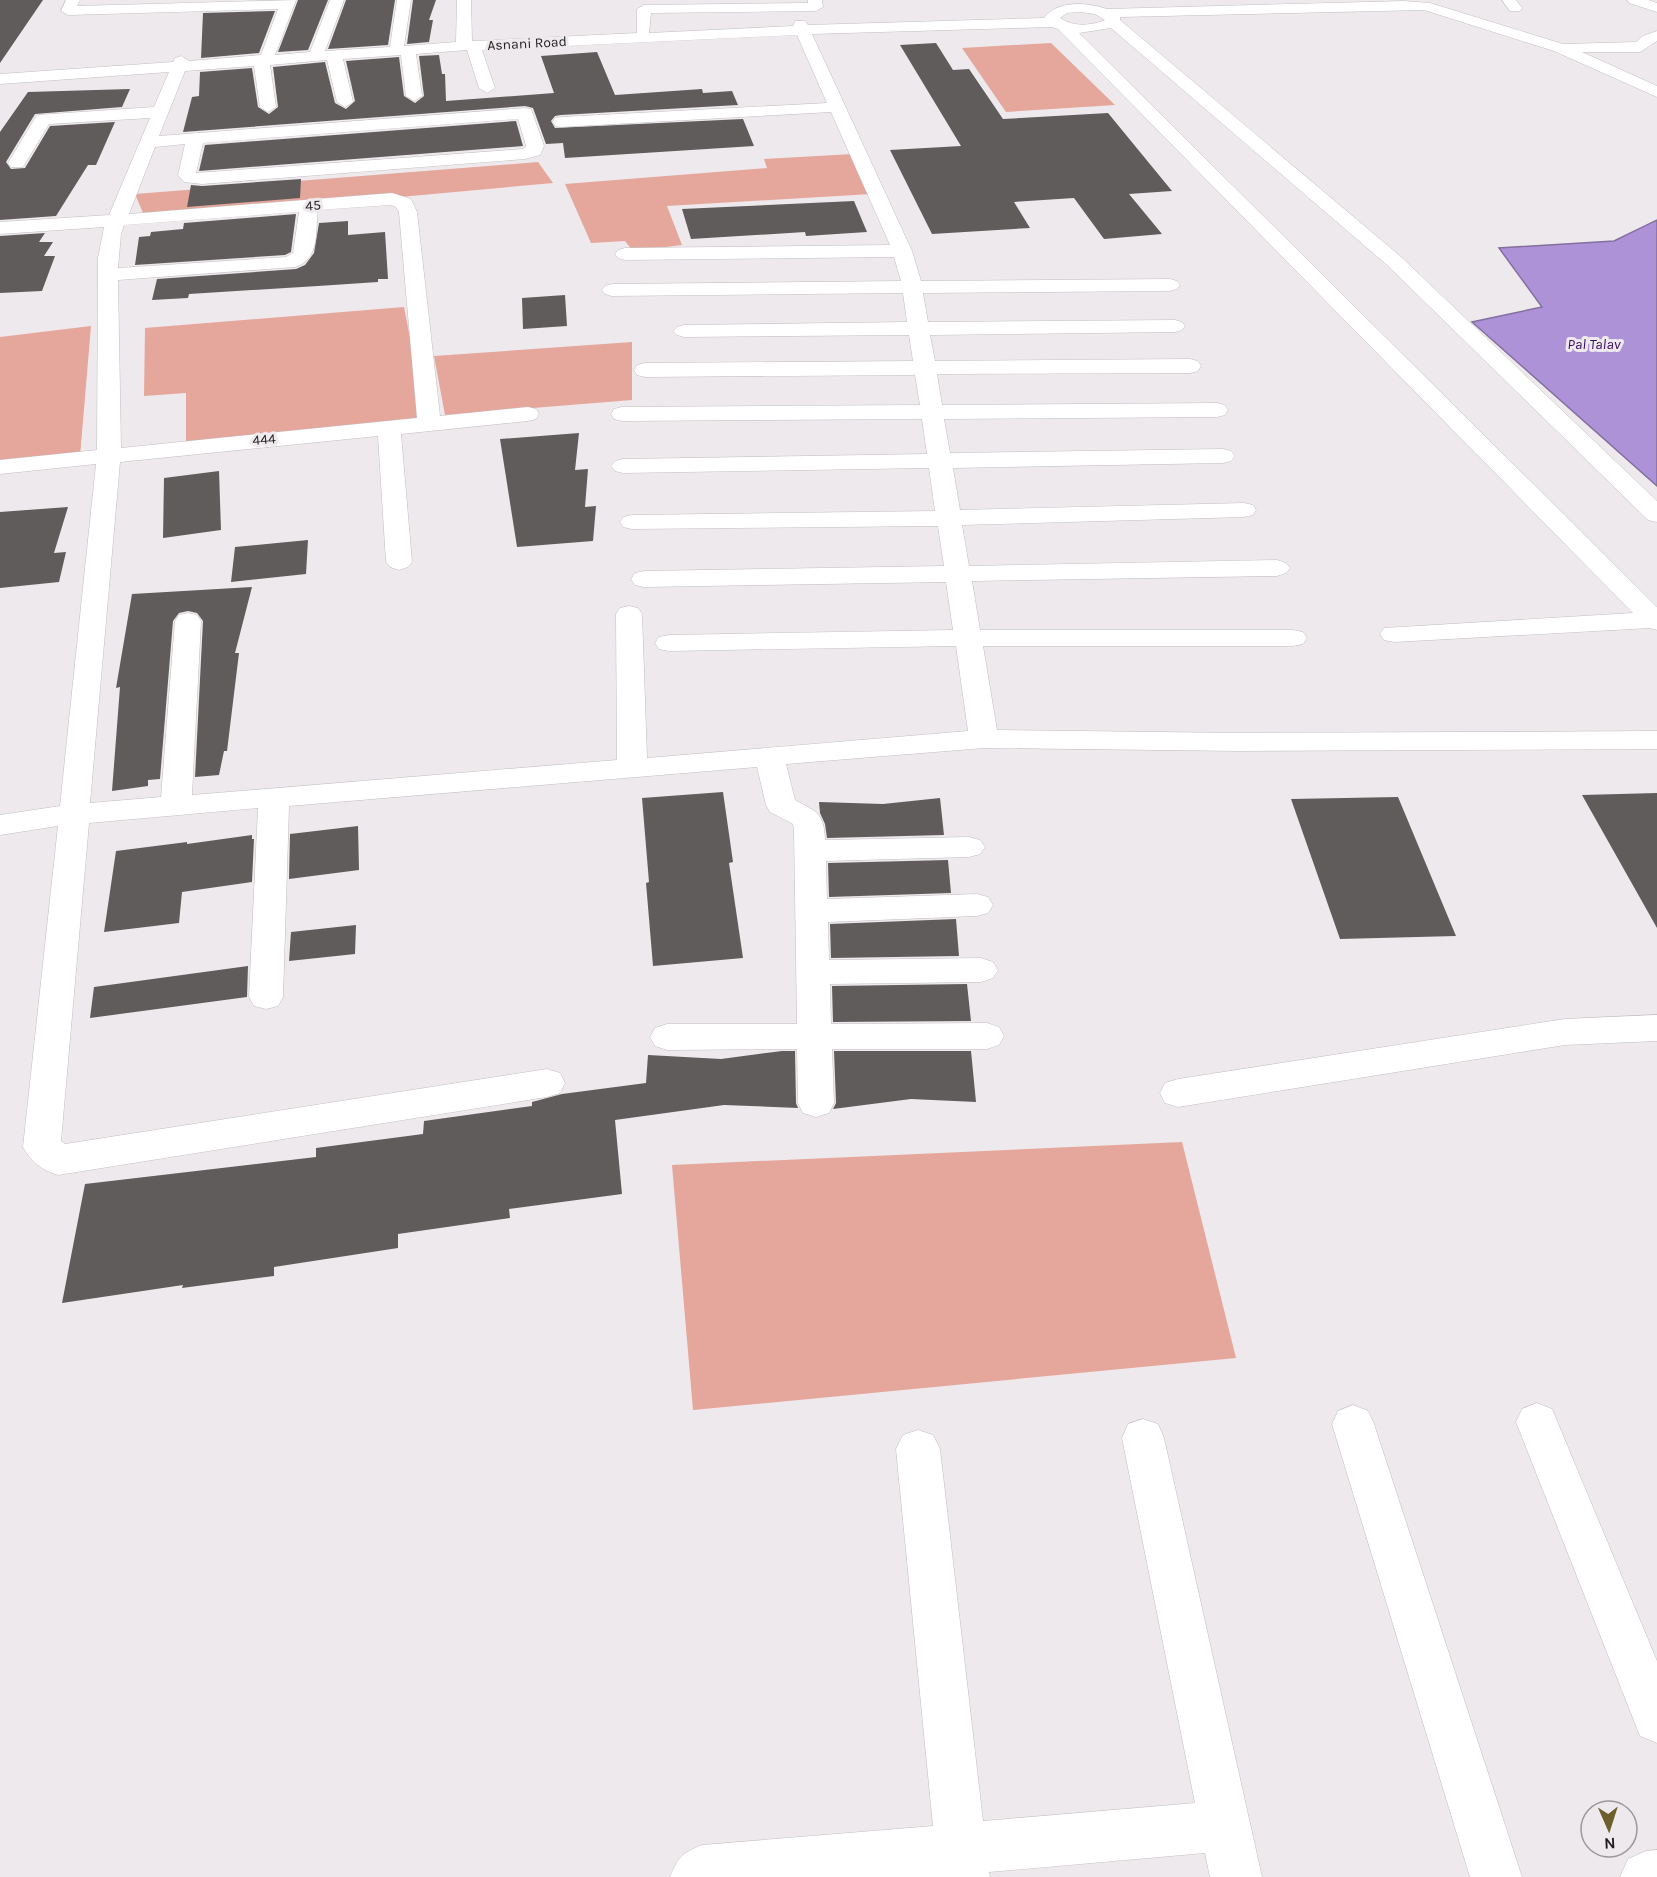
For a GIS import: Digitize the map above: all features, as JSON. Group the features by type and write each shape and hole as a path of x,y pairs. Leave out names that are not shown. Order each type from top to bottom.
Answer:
{"street":[{"path":"73,0 68,10 137,4 288,2 265,57 268,107"},
{"path":"317,51 337,0"},
{"path":"404,0 402,47 414,96"},
{"path":"464,0 467,44 487,88"},
{"path":"643,31 644,9 816,7 815,0"},
{"path":"1087,0 1394,260 1657,515"},
{"path":"1634,0 1657,8"},
{"name":"Asnani Road","path":"467,44 643,31 1055,20 1070,9 1108,17 1424,3 1559,48"},
{"path":"1038,5 1656,621"},
{"path":"802,27 902,251 912,287 970,638 984,739"},
{"name":"Asnani Road","path":"0,73 180,64 317,51 802,27"},
{"path":"1655,91 1647,59 1648,39 1657,36"},
{"name":"Asnani Road","path":"265,57 334,55 402,47"},
{"path":"1559,48 1647,59"},
{"path":"1559,48 1655,91"},
{"path":"334,55 345,102"},
{"path":"180,64 111,234 109,454 42,1147 58,1160 547,1083"},
{"name":"Asnani Road","path":"0,79 59,87 180,64"},
{"path":"17,163 59,87"},
{"path":"561,122 838,107"},
{"path":"43,119 162,112"},
{"path":"149,142 195,138 363,125 525,113 535,146 534,151 525,154 202,179 190,178 187,175 195,138"},
{"path":"363,125 369,167"},
{"name":"45","path":"0,228 392,199 404,203 408,212 429,423"},
{"path":"110,275 288,263 297,260 303,255 309,205"},
{"path":"625,254 902,251"},
{"path":"612,290 1170,285"},
{"path":"684,331 1175,326"},
{"path":"645,370 1190,366"},
{"path":"622,414 1217,410"},
{"name":"444","path":"0,466 528,414"},
{"path":"389,427 399,562"},
{"path":"623,466 1223,456"},
{"path":"632,522 950,518 1244,510"},
{"path":"644,579 1277,568"},
{"path":"630,614 632,769"},
{"path":"176,806 188,621"},
{"path":"1394,634 1656,621"},
{"path":"669,643 970,638 1293,638"},
{"path":"0,825 73,814 984,739 1241,742 1657,740"},
{"path":"770,757 781,805 807,819 812,911 816,1103"},
{"path":"266,997 274,798"},
{"path":"810,851 969,847"},
{"path":"812,911 977,906"},
{"path":"813,972 981,970"},
{"path":"1178,1093 1565,1032 1657,1028"},
{"path":"667,1037 987,1036"},
{"path":"1537,1422 1657,1719"},
{"path":"1353,1424 1496,1877"},
{"path":"1143,1438 1236,1877"},
{"path":"918,1449 963,1863"},
{"path":"696,1877 702,1871 963,1863 1226,1826"},
{"path":"1646,1877 1657,1876"}],"shaded area":[{"path":"1051,43 1115,105 1006,112 962,48"},
{"path":"853,154 871,194 667,206 682,245 633,251 625,241 591,243 565,184 767,168 764,159"},
{"path":"538,162 553,183 146,220 135,194"},
{"path":"404,307 426,421 186,444 186,393 144,396 145,328"},
{"path":"91,326 80,456 0,465 0,337"},
{"path":"632,342 632,400 445,415 434,356"},
{"path":"1182,1142 1236,1358 693,1410 672,1165"}],"water":[{"name":"Pal Talav","path":"1657,220 1657,486 1472,322 1542,307 1499,248 1614,241"}],"building":[{"path":"0,0 43,0 0,63"},
{"path":"298,0 328,0 308,50 278,52"},
{"path":"346,0 395,0 388,45 328,49"},
{"path":"413,0 436,0 429,20 433,20 429,42 407,44"},
{"path":"275,11 259,53 201,58 203,13"},
{"path":"936,43 953,70 969,69 1003,119 1108,113 1172,191 1129,194 1162,234 1104,239 1074,198 1014,202 1030,228 932,234 890,150 961,146 900,45"},
{"path":"597,52 615,95 702,89 703,93 732,91 738,105 561,115 555,116 551,121 555,128 743,119 754,146 565,158 563,143 546,144 533,108 525,106 183,132 192,97 199,96 200,72 252,68 258,107 269,114 278,107 273,67 325,62 335,103 346,109 355,101 346,61 399,57 404,96 415,103 424,96 419,56 439,55 442,74 445,74 446,101 554,93 541,56"},
{"path":"130,89 122,107 35,114 6,162 11,169 25,168 50,126 115,122 96,165 88,165 56,216 0,220 0,132 28,92"},
{"path":"516,121 523,146 199,171 205,145"},
{"path":"301,179 300,198 187,207 191,185"},
{"path":"854,201 867,232 806,236 805,232 691,239 682,209"},
{"path":"296,214 291,252 285,255 135,265 139,237 150,236 151,232 183,229 184,223"},
{"path":"348,221 348,235 385,232 388,279 378,279 378,282 189,294 188,298 152,300 157,279 296,269 305,265 314,253 319,223"},
{"path":"45,233 39,242 53,242 44,256 55,256 42,291 0,293 0,236"},
{"path":"565,295 567,326 523,329 522,298"},
{"path":"579,433 575,470 588,469 585,507 596,506 593,541 517,547 500,439"},
{"path":"219,471 221,530 163,538 164,478"},
{"path":"68,507 54,553 66,552 59,582 0,588 0,512"},
{"path":"308,540 306,574 231,582 235,547"},
{"path":"252,587 235,653 239,653 227,751 224,751 219,775 195,777 203,621 197,613 188,611 179,613 173,621 160,779 148,780 148,786 112,791 120,687 116,688 132,594"},
{"path":"723,792 733,862 729,863 743,958 653,966 642,798"},
{"path":"1657,793 1657,928 1582,795"},
{"path":"1398,797 1456,936 1340,939 1291,799"},
{"path":"940,798 944,835 827,838 819,802 883,804"},
{"path":"358,826 359,870 289,879 290,834"},
{"path":"252,835 254,839 252,882 182,892 179,923 104,932 116,851"},
{"path":"948,860 951,893 829,897 828,863"},
{"path":"956,919 959,956 831,958 830,924"},
{"path":"356,925 355,954 289,961 291,932"},
{"path":"248,966 247,997 90,1018 94,987"},
{"path":"967,984 971,1021 833,1022 832,986"},
{"path":"795,1051 798,1108 724,1105 615,1120 622,1194 509,1209 510,1218 398,1234 398,1248 274,1267 274,1276 182,1288 183,1285 62,1303 85,1184 316,1157 316,1148 423,1134 424,1121 532,1106 532,1102 562,1094 646,1083 648,1055 721,1059"},
{"path":"834,1051 971,1051 976,1102 911,1099 833,1109 836,1103"}]}
